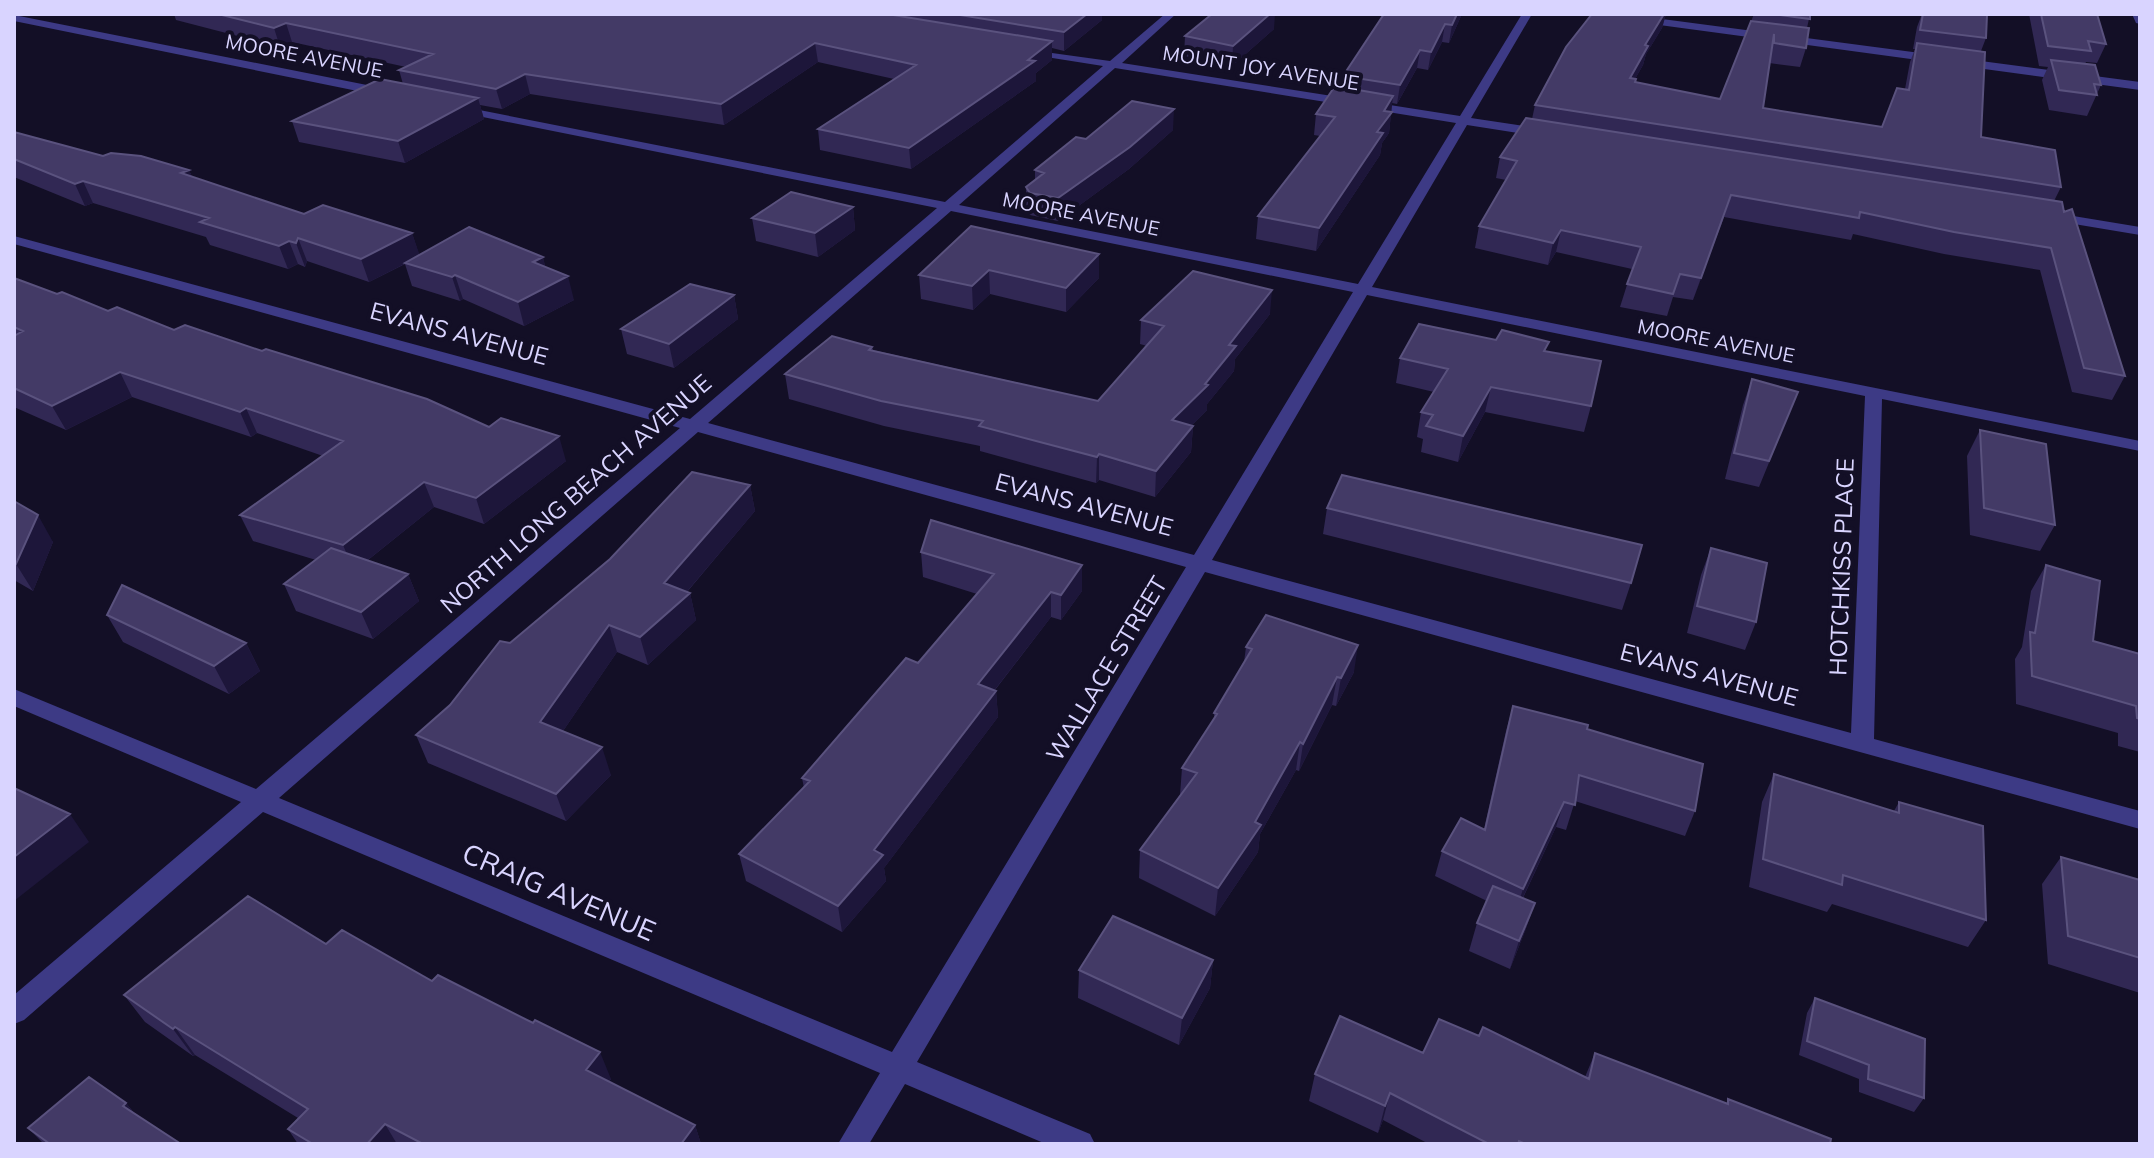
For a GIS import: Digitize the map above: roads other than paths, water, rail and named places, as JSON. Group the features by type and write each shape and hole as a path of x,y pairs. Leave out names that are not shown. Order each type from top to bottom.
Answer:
{"street":[{"name":"NORTH LONG BEACH AVENUE","path":"14,1012 1171,14"},
{"name":"WALLACE STREET","path":"853,1144 1527,14"},
{"path":"1600,14 2140,86"},
{"path":"1709,28 1711,14"},
{"path":"2137,14 2140,21"},
{"name":"MOORE AVENUE","path":"14,18 404,97"},
{"name":"MOUNT JOY AVENUE","path":"1018,49 1552,135"},
{"name":"MOORE AVENUE","path":"435,103 2140,446"},
{"path":"2032,214 2140,231"},
{"name":"EVANS AVENUE","path":"14,240 2140,820"},
{"name":"HOTCHKISS PLACE","path":"1862,744 1874,392"},
{"name":"CRAIG AVENUE","path":"14,697 1080,1144"}]}
